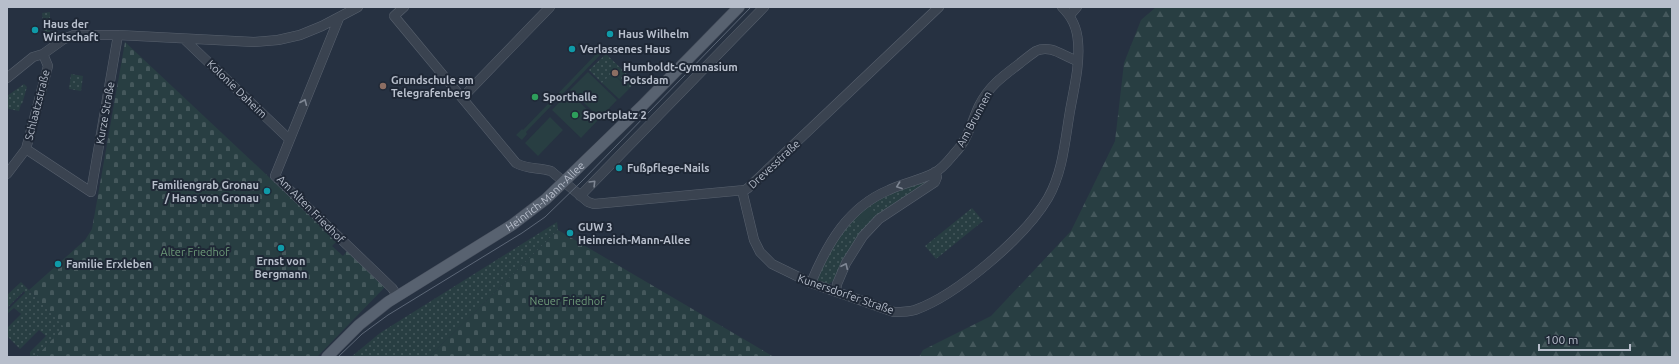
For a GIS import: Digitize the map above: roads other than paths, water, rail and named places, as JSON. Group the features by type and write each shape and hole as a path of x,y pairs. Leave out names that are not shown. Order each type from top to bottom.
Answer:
{"main road":[{"name":"Heinrich-Mann-Allee","path":"327,357 371,315 398,296 512,225 564,183 739,7"}],"street":[{"path":"7,78 28,60 44,54 64,39 80,34 254,42 278,40 300,35 339,18 358,7"},
{"name":"Drevesstraße","path":"404,7 394,16 516,163 528,168 545,169 551,171 580,196 588,202 594,204 742,190 748,188 939,7"},
{"path":"462,98 550,7"},
{"name":"Heinrich-Mann-Allee","path":"580,196 764,7"},
{"name":"Kunersdorfer Straße","path":"742,190 754,240 760,252 776,267 811,283 886,310 900,312 915,310 942,296 975,274 1025,229 1037,215 1048,198 1060,168 1078,61 1078,41 1074,22 1070,15 1062,7"},
{"path":"1070,15 1078,7"},
{"name":"Am Alten Friedhof","path":"339,18 289,138 275,176 392,288 398,296"},
{"name":"Kurze Straße","path":"26,149 92,192 118,35"},
{"name":"Kolonie Daheim","path":"184,39 289,138"},
{"name":"Am Brunnen","path":"811,283 829,246 842,225 851,215 863,205 887,190 935,172 961,147 970,131 982,100 991,87 1030,55 1043,49 1051,49 1078,61"},
{"name":"Schlaatzstraße","path":"7,174 26,149 48,66 44,54"},
{"name":"Am Brunnen","path":"836,292 837,284 846,263 863,236 878,219 935,182 937,177 935,172"}],"tram line":[{"path":"338,357 362,334 388,315 522,233 545,217 751,7"}],"place":[{"name":"Haus der Wirtschaft","path":"35,30"},
{"name":"Haus Wilhelm","path":"610,34"},
{"name":"Verlassenes Haus","path":"572,49"},
{"name":"Humboldt-Gymnasium Potsdam","path":"615,73"},
{"name":"Grundschule am Telegrafenberg","path":"383,86"},
{"name":"Sporthalle","path":"535,97"},
{"name":"Sportplatz 2","path":"575,115"},
{"name":"Fußpflege-Nails","path":"619,168"},
{"name":"Familiengrab Gronau / Hans von Gronau","path":"267,191"},
{"name":"GUW 3 Heinreich-Mann-Allee","path":"570,233"},
{"name":"Ernst von Bergmann","path":"281,248"},
{"name":"Familie Erxleben","path":"58,264"}],"park label":[{"name":"Alter Friedhof","path":"195,252"},
{"name":"Neuer Friedhof","path":"567,301"}]}
